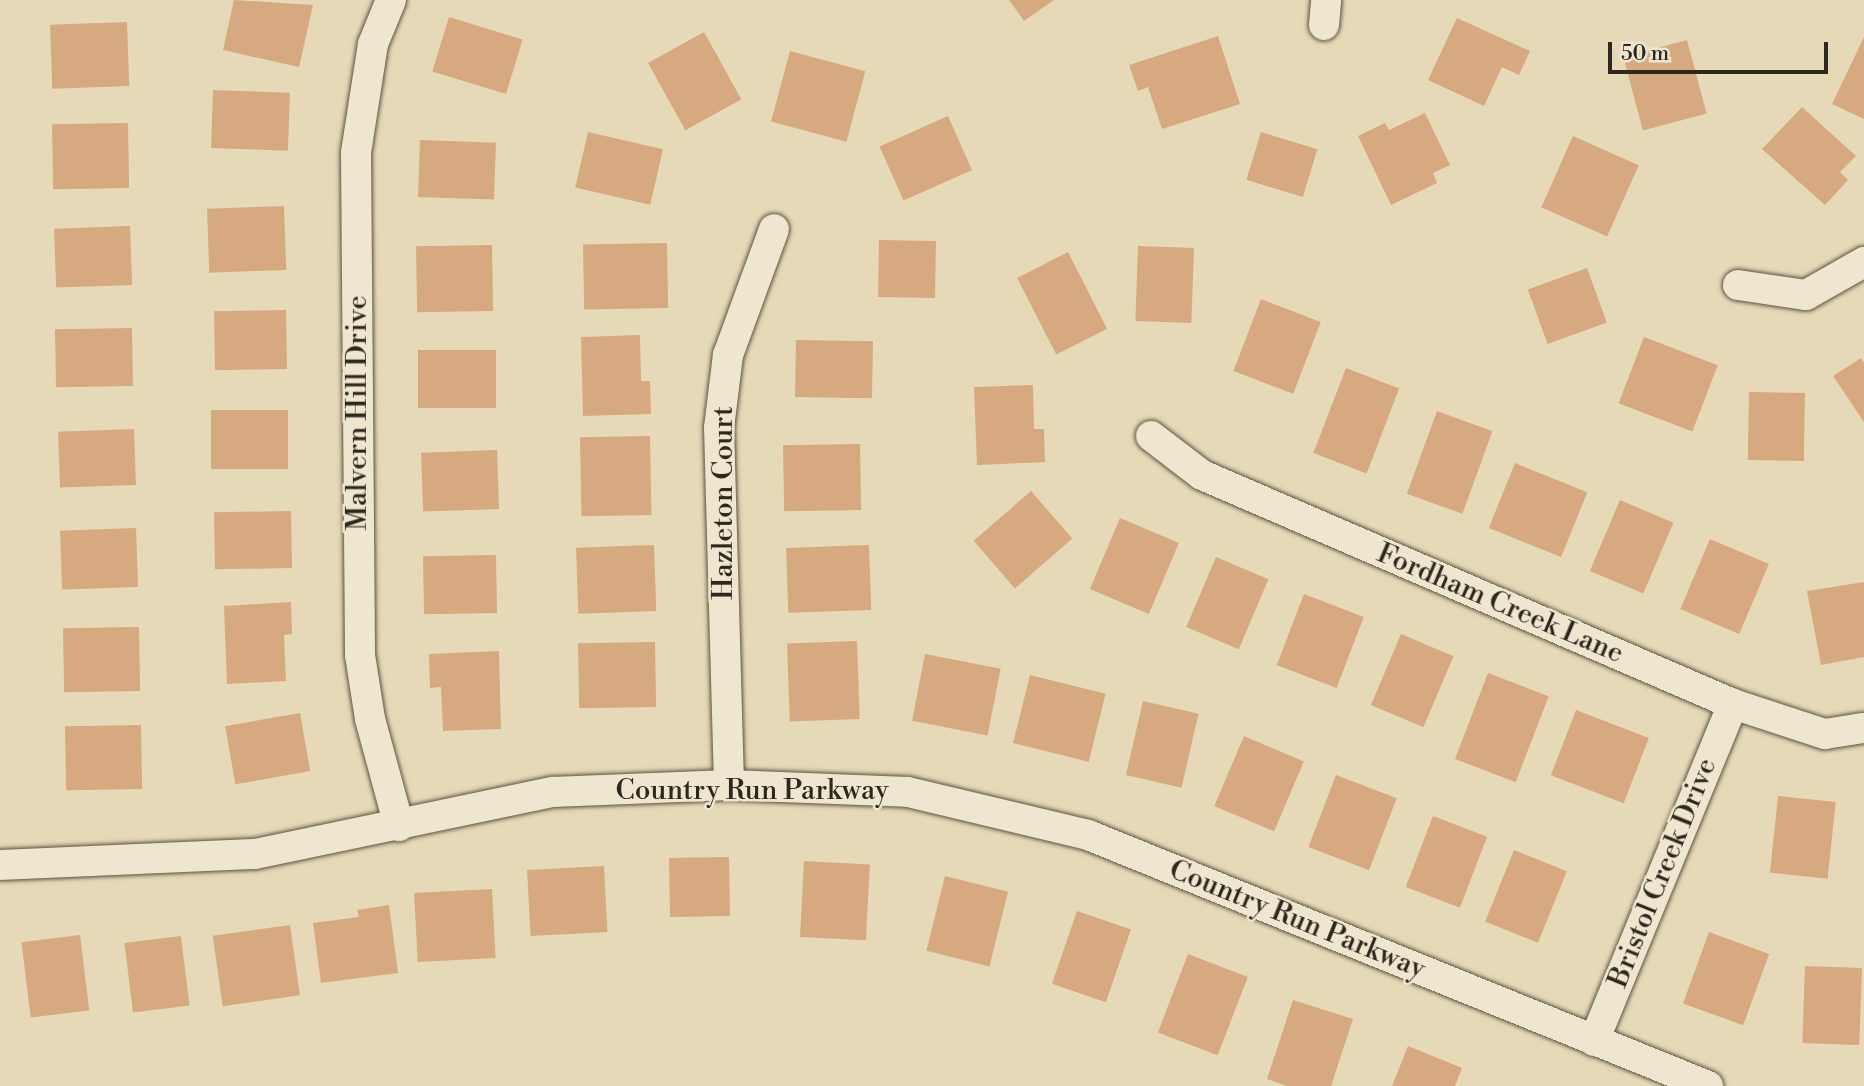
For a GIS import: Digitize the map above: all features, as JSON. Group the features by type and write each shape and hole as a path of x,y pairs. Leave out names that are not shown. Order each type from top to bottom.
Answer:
{"street":[{"name":"Malvern Hill Drive","path":"391,0 373,44 356,153 360,655 370,719 399,826"},
{"name":"Hazleton Court","path":"729,785 719,428 728,355 774,229"},
{"path":"1738,285 1805,295 1864,262"},
{"name":"Fordham Creek Lane","path":"1151,436 1202,475 1733,704 1825,734 1864,728"},
{"name":"Bristol Creek Drive","path":"1594,1041 1733,704"},
{"name":"Country Run Parkway","path":"0,865 255,854 399,826 551,792 729,785 908,792 1088,835 1708,1086"}],"building":[{"path":"234,0 313,5 299,67 223,50"},
{"path":"1009,0 1054,0 1024,21"},
{"path":"449,17 523,40 506,94 432,72"},
{"path":"1457,18 1530,51 1519,75 1502,67 1484,106 1428,80"},
{"path":"127,22 129,86 52,89 50,25"},
{"path":"704,32 741,99 685,130 648,63"},
{"path":"1218,36 1240,104 1162,129 1148,87 1138,91 1129,65"},
{"path":"1864,37 1864,119 1832,104"},
{"path":"1687,40 1707,113 1643,130 1623,57"},
{"path":"790,51 865,71 846,142 771,122"},
{"path":"213,90 290,93 288,151 211,148"},
{"path":"1802,107 1856,156 1840,172 1848,180 1825,205 1762,149"},
{"path":"1425,113 1450,165 1433,173 1437,183 1391,205 1358,136 1385,123 1389,130"},
{"path":"948,116 972,170 903,200 879,147"},
{"path":"128,123 129,188 53,189 52,124"},
{"path":"588,132 663,149 650,205 575,188"},
{"path":"1261,132 1317,149 1303,197 1246,180"},
{"path":"1573,136 1639,165 1607,237 1541,207"},
{"path":"420,140 496,143 494,200 418,197"},
{"path":"284,206 286,270 209,273 207,209"},
{"path":"130,226 132,285 56,288 54,229"},
{"path":"879,240 936,241 935,298 878,297"},
{"path":"667,243 668,308 584,309 583,244"},
{"path":"492,245 493,311 417,312 416,246"},
{"path":"1138,246 1194,248 1191,323 1135,321"},
{"path":"1068,252 1107,329 1056,355 1017,278"},
{"path":"1587,268 1607,323 1548,344 1528,290"},
{"path":"1261,299 1321,322 1293,394 1233,371"},
{"path":"286,310 287,369 215,370 214,311"},
{"path":"132,328 133,386 56,387 55,329"},
{"path":"640,335 641,381 650,381 651,414 583,416 581,337"},
{"path":"1644,337 1718,365 1692,432 1619,403"},
{"path":"796,340 873,341 872,398 795,397"},
{"path":"418,350 496,350 496,408 418,408"},
{"path":"1861,358 1864,363 1864,422 1833,376"},
{"path":"1346,368 1399,388 1367,473 1313,453"},
{"path":"1033,385 1034,429 1044,429 1045,462 977,465 974,387"},
{"path":"1749,392 1805,393 1804,461 1748,460"},
{"path":"211,410 288,410 288,469 211,469"},
{"path":"1437,411 1492,431 1462,514 1407,494"},
{"path":"134,429 136,485 60,488 58,432"},
{"path":"650,436 651,515 581,516 580,437"},
{"path":"860,444 861,510 784,511 783,445"},
{"path":"497,450 499,509 423,512 421,453"},
{"path":"1515,463 1587,492 1561,557 1489,528"},
{"path":"1031,491 1072,539 1015,588 974,541"},
{"path":"1620,500 1673,523 1643,594 1590,571"},
{"path":"291,511 292,568 215,569 214,512"},
{"path":"1120,518 1179,543 1149,614 1090,589"},
{"path":"136,528 138,587 62,590 60,531"},
{"path":"1710,539 1769,564 1739,634 1680,609"},
{"path":"654,545 656,611 578,614 576,548"},
{"path":"869,545 871,610 788,613 786,548"},
{"path":"496,555 497,613 424,614 423,556"},
{"path":"1216,557 1268,579 1239,649 1186,627"},
{"path":"1864,582 1864,657 1821,665 1807,591"},
{"path":"1304,594 1364,617 1337,688 1277,665"},
{"path":"291,602 292,634 284,635 286,681 227,684 224,606"},
{"path":"139,627 140,691 64,692 63,628"},
{"path":"1401,634 1453,656 1423,727 1371,705"},
{"path":"857,641 860,719 790,721 787,643"},
{"path":"655,642 656,707 579,708 578,643"},
{"path":"499,651 501,729 443,731 441,687 430,688 429,654"},
{"path":"925,654 1001,669 988,735 912,721"},
{"path":"1488,673 1549,696 1516,782 1455,759"},
{"path":"1030,675 1106,694 1089,762 1013,743"},
{"path":"1143,701 1199,714 1181,788 1126,775"},
{"path":"1576,710 1649,738 1624,803 1551,775"},
{"path":"300,713 310,771 235,784 225,726"},
{"path":"141,725 142,789 66,790 65,726"},
{"path":"1244,736 1304,761 1274,831 1214,806"},
{"path":"1336,775 1397,798 1369,870 1308,847"},
{"path":"1778,796 1836,802 1828,879 1770,873"},
{"path":"1433,816 1487,837 1460,908 1406,887"},
{"path":"1514,850 1567,871 1538,943 1485,921"},
{"path":"729,857 730,916 670,917 669,858"},
{"path":"804,861 870,864 866,940 800,937"},
{"path":"604,866 607,932 531,936 527,870"},
{"path":"945,876 1008,892 989,966 926,951"},
{"path":"492,889 496,958 418,962 414,893"},
{"path":"389,905 398,973 321,983 313,923 359,917 357,910"},
{"path":"1077,911 1131,930 1106,1002 1052,984"},
{"path":"290,925 300,995 223,1006 213,936"},
{"path":"1709,932 1769,954 1743,1025 1683,1003"},
{"path":"80,935 89,1010 31,1018 21,942"},
{"path":"181,936 190,1005 133,1012 124,943"},
{"path":"1188,954 1248,977 1218,1055 1158,1032"},
{"path":"1805,966 1862,968 1859,1045 1802,1043"},
{"path":"1293,1000 1353,1019 1331,1086 1287,1086 1267,1079"},
{"path":"1408,1046 1462,1068 1455,1086 1392,1086"}]}
